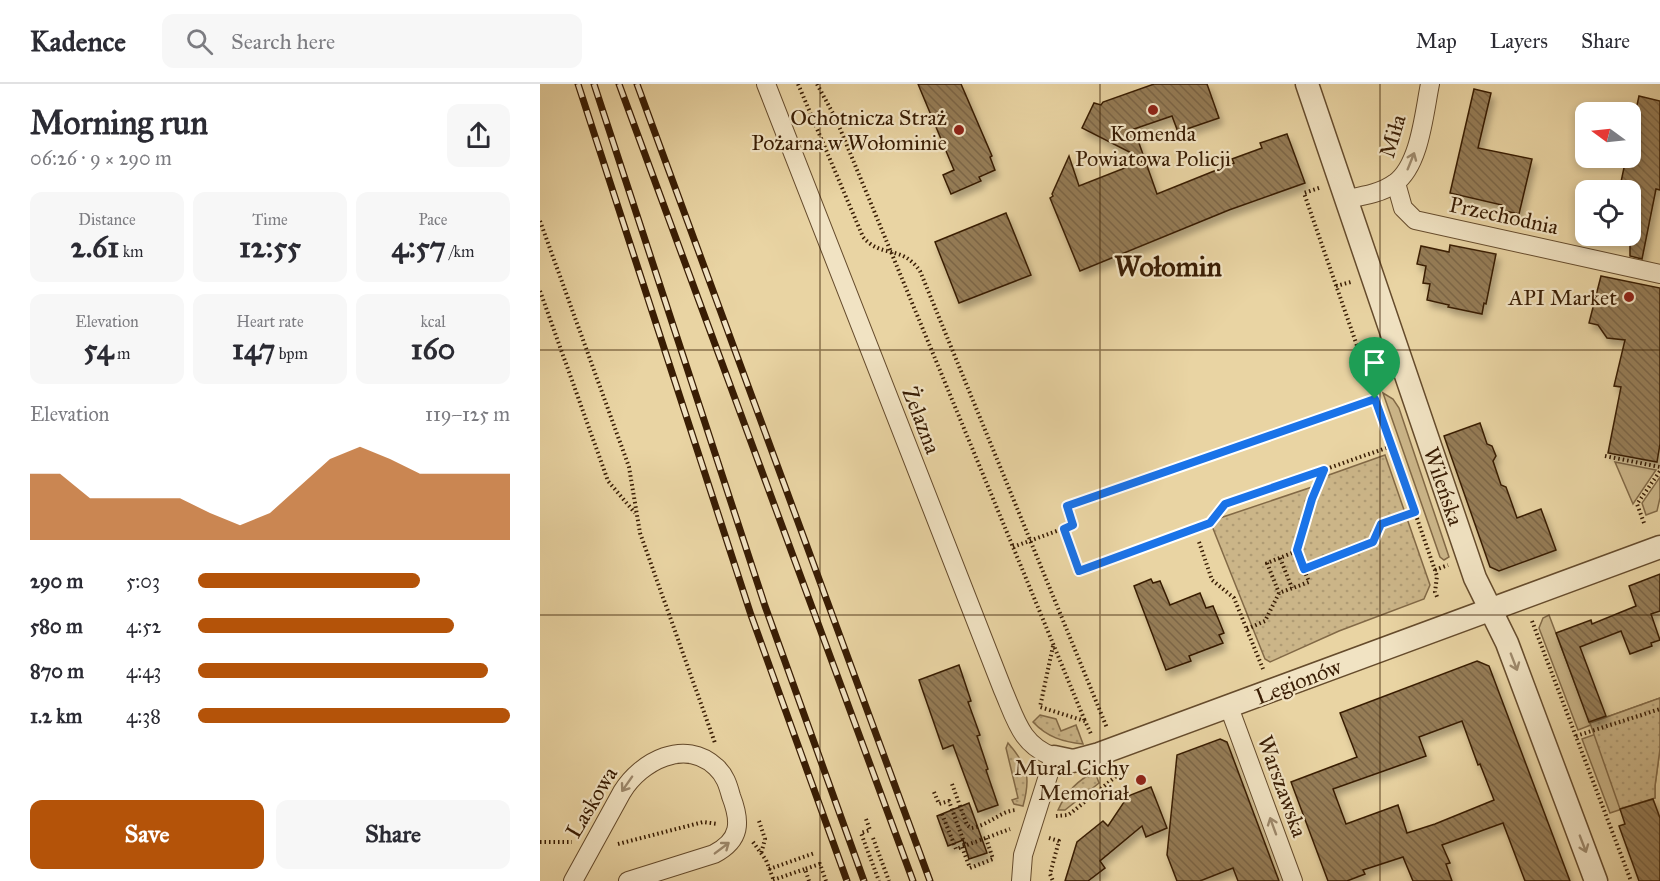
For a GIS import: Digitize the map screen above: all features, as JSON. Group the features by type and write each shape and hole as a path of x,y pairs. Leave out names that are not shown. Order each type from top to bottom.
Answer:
{"street":[{"name":"Żelazna","path":"766,84 1003,690 1026,739 1043,753 1054,757"},
{"name":"Wileńska","path":"1307,84 1475,578 1507,643 1596,881"},
{"name":"Miła","path":"1347,199 1376,192 1396,183 1407,172 1414,156 1430,84"},
{"name":"Przechodnia","path":"1396,183 1403,208 1415,220 1660,274"},
{"name":"Legionów","path":"1054,757 1073,761 1081,760 1660,547"},
{"name":"Warszawska","path":"1229,707 1293,881"},
{"name":"Laskowa","path":"573,881 622,792 641,768 671,755 685,754 714,765 724,776 735,807 737,830 733,839 725,849 714,854 628,881"},
{"path":"1021,881 1023,855 1054,757"}],"path":[{"path":"798,84 863,237 871,245 905,256 914,262 920,271 1108,732"},
{"path":"817,84 836,119 1092,738"},
{"path":"1322,187 1304,193 1435,570 1437,584 1435,592 1438,599"},
{"path":"540,221 629,467 640,533 715,741"},
{"path":"1336,286 1357,279"},
{"path":"540,291 608,480 636,513"},
{"path":"1013,547 1073,525 1067,506 1375,399"},
{"path":"1064,529 1079,571 1210,523 1225,504 1392,446"},
{"path":"1605,456 1660,469 1637,504 1644,523"},
{"path":"1247,629 1265,621 1279,593 1309,582 1297,550 1309,508 1324,470"},
{"path":"1304,569 1373,542 1381,524 1415,512"},
{"path":"1199,542 1212,580 1234,598 1265,673"},
{"path":"1279,593 1267,562 1297,550"},
{"path":"1280,558 1292,588"},
{"path":"1435,570 1452,564"},
{"path":"1527,629 1534,619 1631,881"},
{"path":"1054,644 1040,707 1085,722"},
{"path":"1576,736 1646,716 1660,709"},
{"path":"1056,816 1068,815 1119,774 1121,766 1119,762"},
{"path":"952,784 970,828 997,819 1008,812 1020,810"},
{"path":"934,792 939,804 949,801 970,868 993,859 986,838"},
{"path":"942,814 956,849 1016,829"},
{"path":"866,819 870,830 861,833 879,881"},
{"path":"616,845 703,822"},
{"path":"873,838 889,881"},
{"path":"1049,838 1059,841 1050,874 1053,881"},
{"path":"540,842 581,843"},
{"path":"769,869 815,853"},
{"path":"760,854 766,860 773,880 820,864 826,881"},
{"path":"784,864 788,875"},
{"path":"805,868 809,881"}],"shaded area":[{"path":"1383,393 1393,399 1399,408 1449,557 1444,560 1440,557"},
{"path":"1385,455 1430,585 1424,599 1339,631 1270,662 1265,659 1212,526 1220,518 1312,487 1326,476"},
{"path":"1615,462 1656,470 1633,504"},
{"path":"1660,477 1660,498 1657,511 1646,515 1642,503"},
{"path":"1549,615 1590,723 1660,698 1578,730 1539,628 1543,618"},
{"path":"1660,698 1660,749 1655,798 1620,809 1590,723"},
{"path":"1040,715 1056,719 1061,731 1076,725 1083,744 1062,740 1044,731 1033,722"},
{"path":"1596,734 1660,748 1655,798 1610,813 1582,739"},
{"path":"1008,743 1020,758 1026,772 1027,787 1023,806 1014,804 1012,800 1018,798 1006,748"},
{"path":"1095,772 1099,783 1065,810 1058,810 1073,787"}],"building":[{"name":"Ochotnicza Straż Pożarna w Wołominie","path":"918,84 961,84 992,156 990,157 995,170 979,177 981,181 951,194 943,175 954,170"},
{"name":"Komenda Powiatowa Policji","path":"1154,84 1207,84 1219,118 1178,132 1172,116 1134,129 1145,160 1082,128 1094,103 1101,105 1103,102"},
{"path":"1474,89 1491,93 1478,148 1532,159 1519,214 1501,210 1502,205 1450,193"},
{"path":"1639,96 1660,101 1660,190 1656,189 1642,259 1630,256 1630,246 1641,246 1641,180 1621,180 1624,168 1641,168 1641,102 1638,102"},
{"path":"1287,134 1305,183 1229,210 1080,271 1050,198 1053,196 1069,156 1079,186 1145,160 1157,194 1234,163 1232,159 1262,148 1260,143"},
{"path":"1006,213 1031,275 959,303 935,242"},
{"path":"1450,245 1496,254 1482,314 1427,300 1430,284 1423,283 1426,266 1417,264 1421,246 1449,252"},
{"path":"1601,276 1660,288 1660,444 1657,462 1608,453 1621,387 1614,386 1625,340 1607,338 1598,325 1589,323"},
{"path":"1480,423 1487,444 1492,446 1496,456 1493,461 1501,485 1506,487 1517,518 1541,509 1556,550 1499,571 1490,567 1444,436"},
{"path":"1660,574 1660,611 1651,614 1660,640 1651,643 1652,646 1630,654 1621,631 1580,647 1606,716 1589,722 1556,633 1591,620 1592,624 1636,606 1629,586"},
{"path":"1151,579 1153,583 1160,581 1170,605 1200,593 1206,608 1213,606 1224,633 1219,635 1223,643 1189,656 1191,661 1166,670 1134,586"},
{"path":"1477,661 1489,666 1570,881 1525,881 1503,823 1442,845 1450,863 1446,864 1452,881 1413,881 1403,857 1363,870 1365,874 1347,881 1328,881 1291,782 1357,757 1340,713","holes":["1462,721 1478,765 1480,764 1494,800 1407,833 1398,805 1346,824 1333,789 1426,756 1419,737"]},
{"path":"959,665 971,701 968,702 980,735 977,736 988,769 986,770 998,805 978,812 953,745 943,749 919,680"},
{"path":"1220,739 1227,742 1279,881 1238,881 1233,868 1200,881 1177,881 1167,855 1177,755"},
{"path":"1151,787 1167,828 1146,837 1142,826 1100,861 1105,868 1088,881 1065,881 1077,842 1103,821 1108,826 1128,796"},
{"path":"1653,799 1660,818 1660,881 1639,881 1619,826 1625,824 1620,809"},
{"path":"969,803 987,853 969,859 963,840 948,846 937,816"}],"railway":[{"path":"578,84 751,615 847,881"},
{"path":"594,84 765,606 864,881"},
{"path":"619,84 913,881"},
{"path":"637,84 930,881"}],"place":[{"name":"Komenda Powiatowa Policji","path":"1153,110"},
{"name":"Ochotnicza Straż Pożarna w Wołominie","path":"959,130"},
{"name":"API Market","path":"1629,297"},
{"name":"Mural Cichy Memoriał","path":"1141,780"}],"district":[{"name":"Wołomin","path":"1168,266"}],"route":[{"path":"1375,399 1415,512 1381,524 1373,542 1304,569 1297,550 1312,499 1324,470 1225,504 1210,523 1079,571 1064,529 1073,525 1067,506 1375,399"}]}
